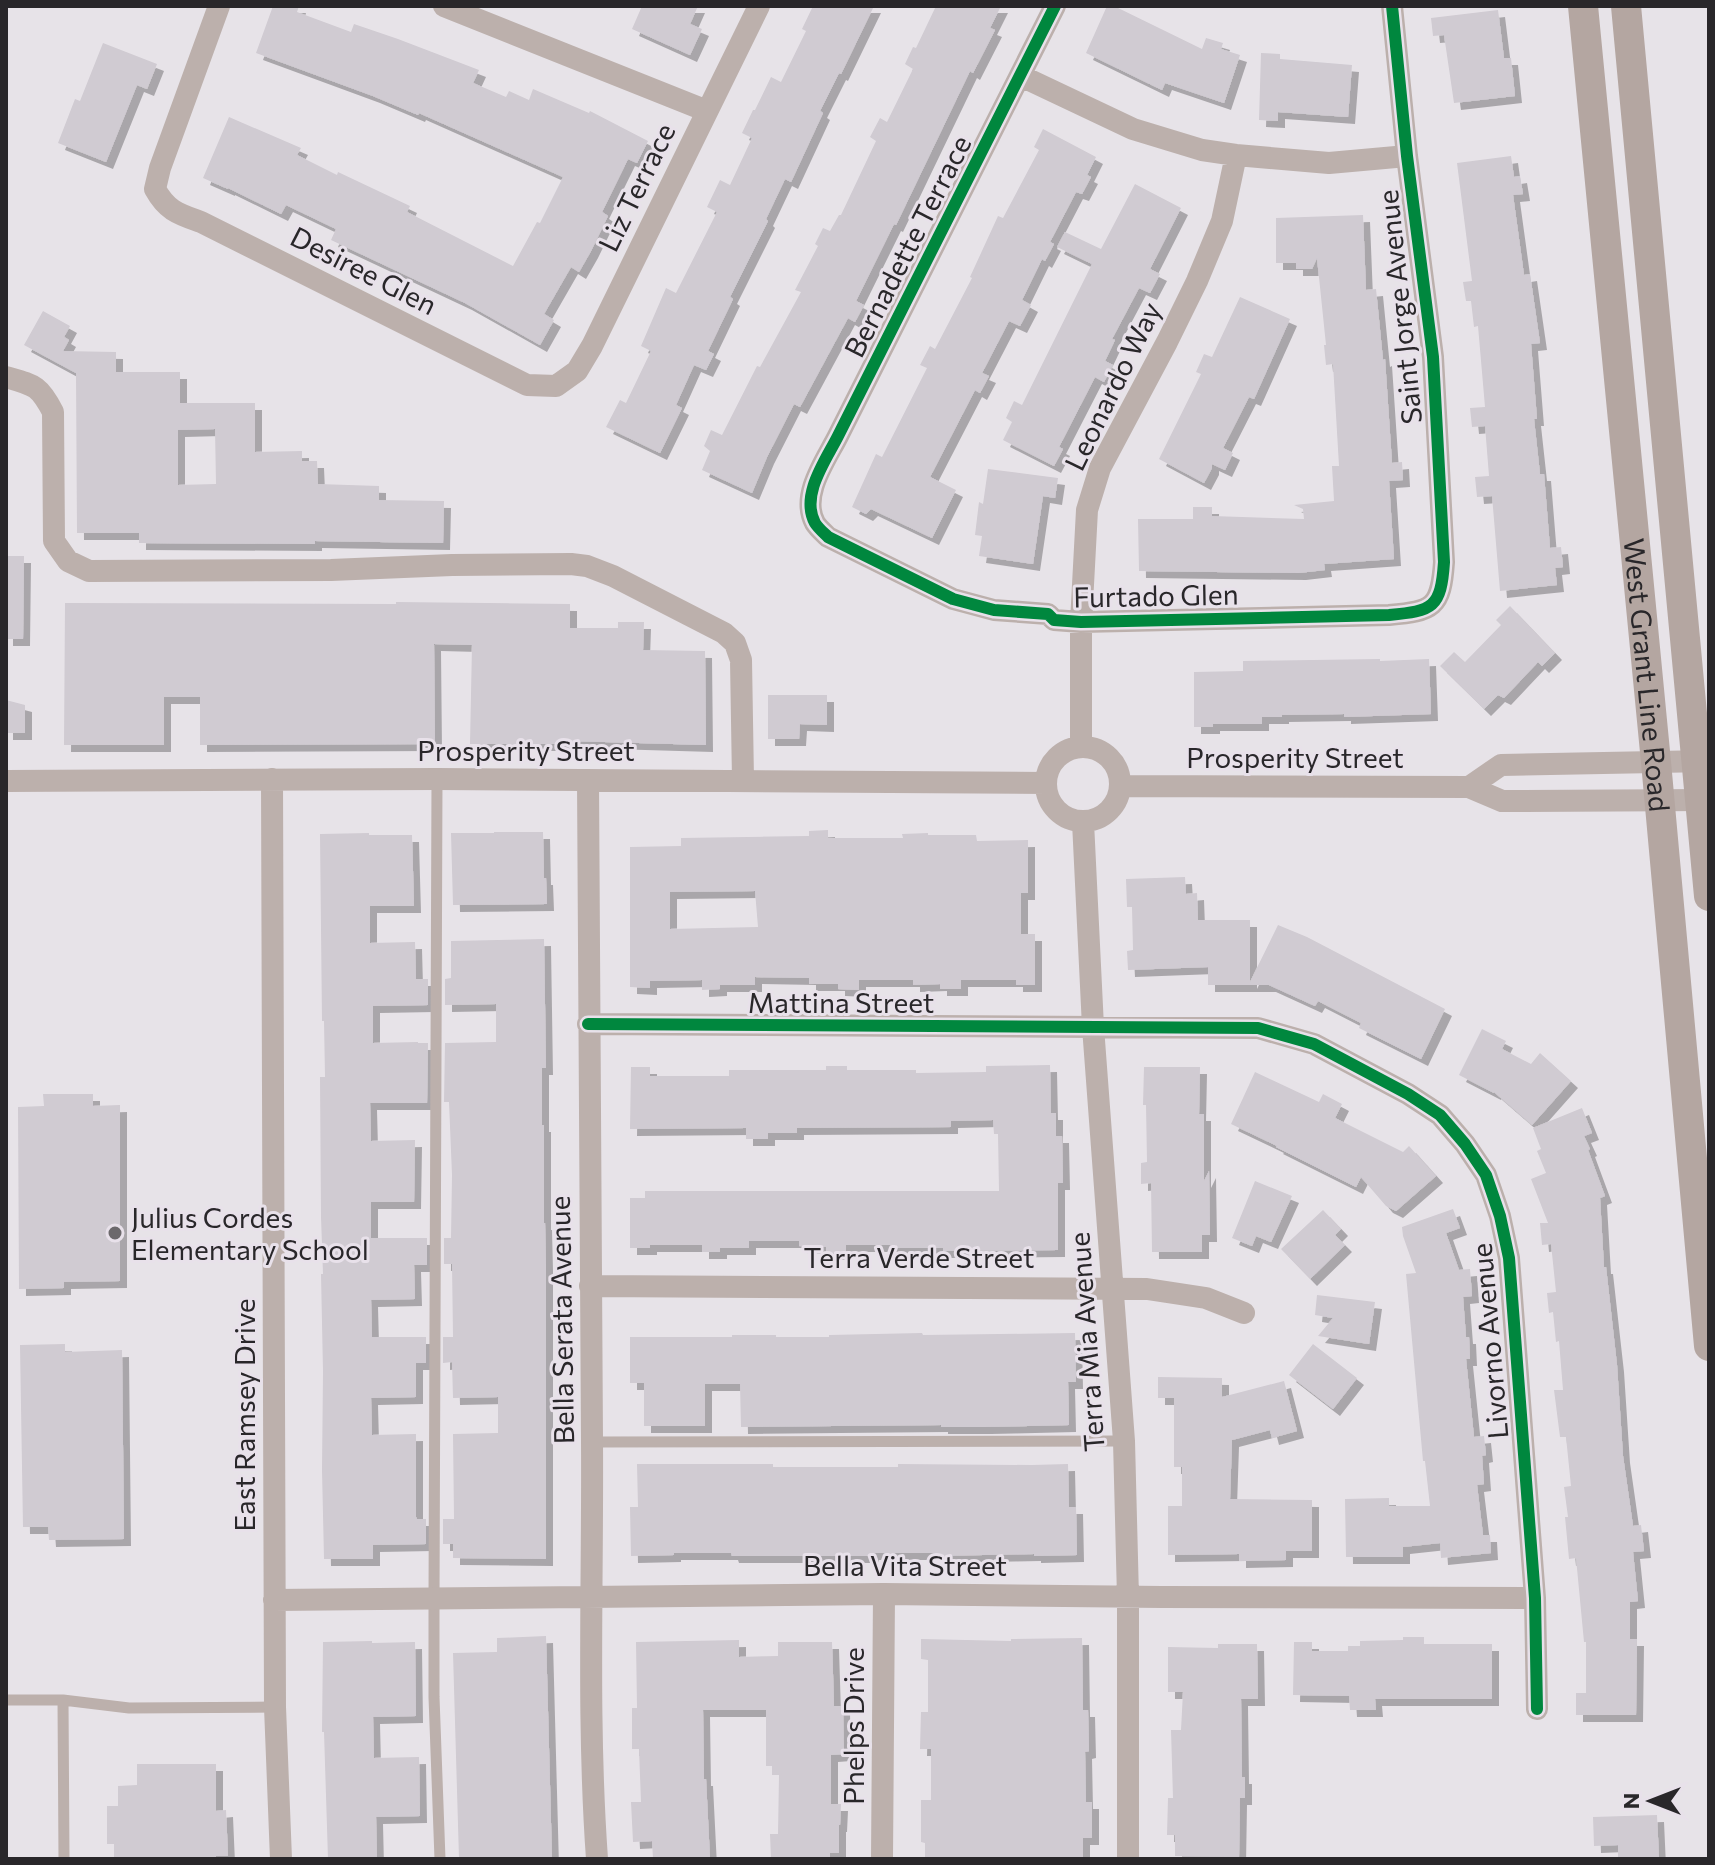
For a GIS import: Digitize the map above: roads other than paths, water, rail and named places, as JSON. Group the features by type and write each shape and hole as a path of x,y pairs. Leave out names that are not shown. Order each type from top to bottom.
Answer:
{"main road":[{"name":"West Grant Line Road","path":"1583,6 1709,1346"},
{"name":"West Grant Line Road","path":"1626,6 1702,761 1709,896"}],"street":[{"name":"Desiree Glen","path":"219,6 169,138 155,189 162,202 176,213 201,222 527,385 556,386"},
{"path":"444,6 487,13 707,111"},
{"name":"Liz Terrace","path":"556,386 577,371 592,346 759,6"},
{"name":"Bernadette Terrace","path":"811,511 811,495 818,476 1055,6"},
{"name":"Saint Jorge Avenue","path":"1392,6 1407,156 1433,357 1444,562 1443,585 1436,602"},
{"path":"1021,76 1133,129 1202,150 1329,163 1407,156"},
{"name":"Leonardo Way","path":"1081,747 1081,622 1087,510 1100,468 1197,281 1222,221 1236,155"},
{"path":"6,377 28,383 43,393 53,412 54,541 68,561 89,571 587,566 613,576 724,633 735,643 741,660 743,780"},
{"name":"Furtado Glen","path":"811,511 815,524 828,537 953,599 994,610 1048,614 1054,620 1081,622 1389,615 1418,612 1436,602"},
{"path":"1081,747 1105,754 1114,762 1121,786 1113,808 1094,820 1083,822 1071,820 1052,805 1046,783 1054,762 1071,749 1081,747"},
{"path":"1469,787 1501,765 1702,761"},
{"name":"East Ramsey Drive","path":"272,779 274,1600 281,1859"},
{"name":"Prosperity Street","path":"6,781 437,779 1046,783"},
{"name":"Bella Serata Avenue","path":"588,780 593,1598 591,1725 597,1859"},
{"name":"Prosperity Street","path":"1121,786 1469,787 1502,801 1704,800"},
{"name":"Terra Mia Avenue","path":"1083,822 1093,1027 1124,1441 1128,1597 1128,1859"},
{"name":"Mattina Street","path":"588,1024 1093,1027"},
{"name":"Livorno Avenue","path":"1093,1027 1258,1028 1314,1044 1408,1094 1440,1115 1486,1175 1500,1216 1509,1258 1535,1598 1537,1709"},
{"name":"Terra Verde Street","path":"590,1286 1147,1289 1206,1298 1244,1313"},
{"name":"Bella Vita Street","path":"274,1600 884,1594 1535,1598"},
{"name":"Phelps Drive","path":"882,1859 884,1594"}],"lane":[{"path":"437,779 434,1697 440,1859"},
{"path":"592,1442 1124,1441"},
{"path":"6,1700 63,1700 129,1708 275,1707"},
{"path":"63,1700 64,1859"}],"place":[{"name":"Julius Cordes Elementary School","path":"115,1233"}]}
